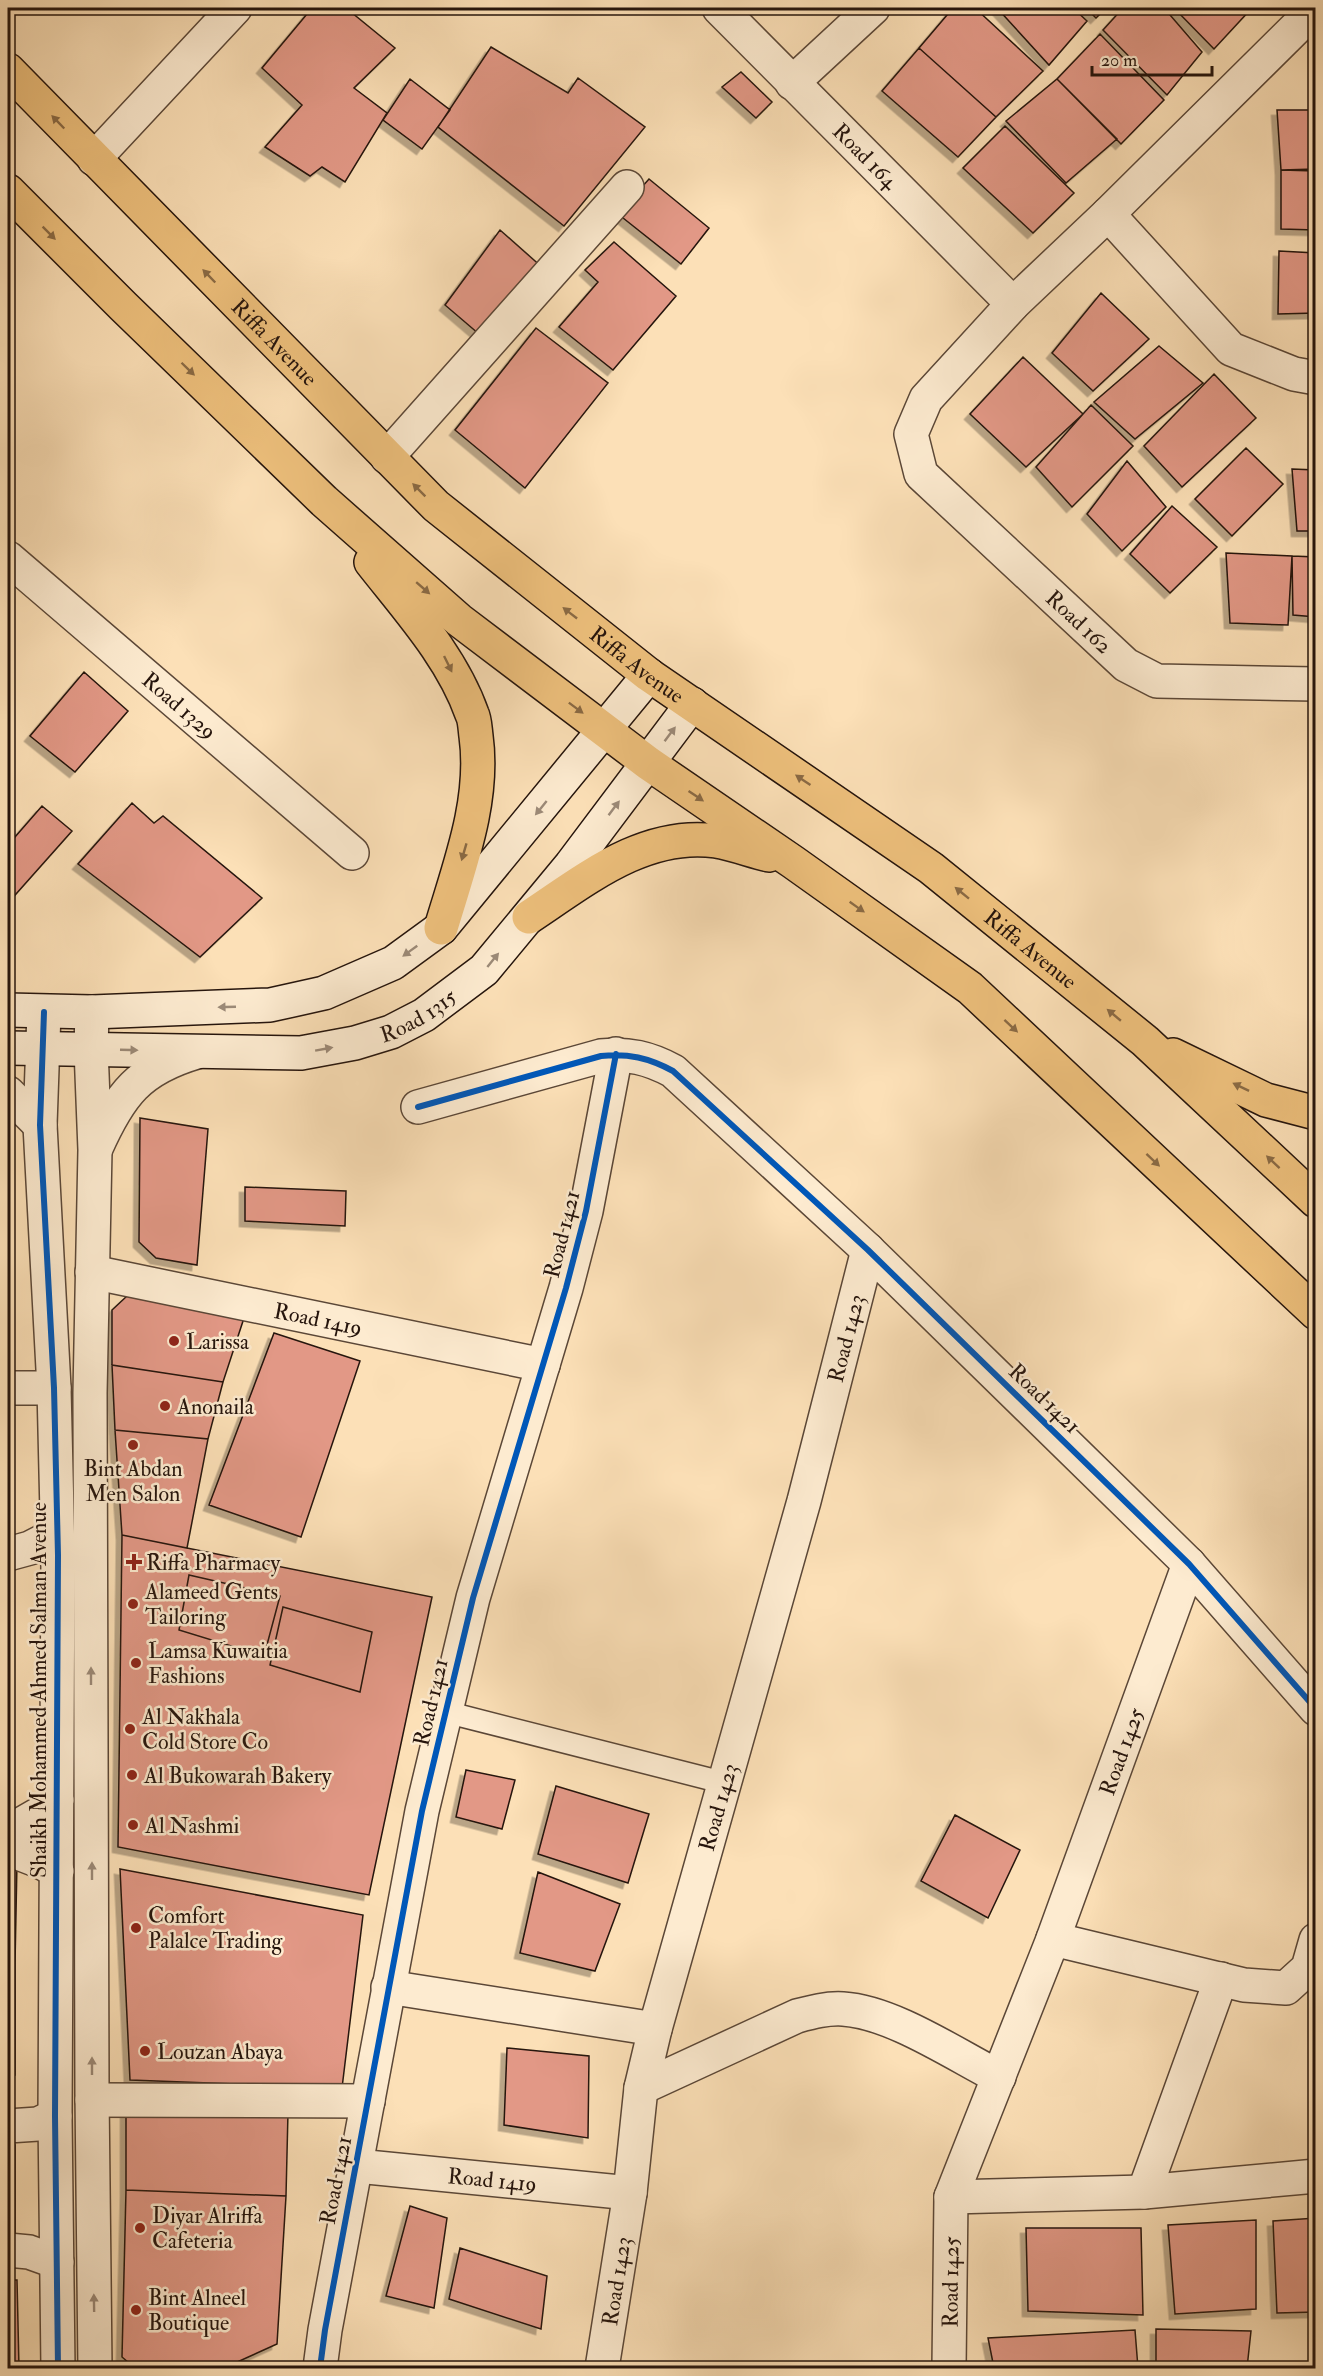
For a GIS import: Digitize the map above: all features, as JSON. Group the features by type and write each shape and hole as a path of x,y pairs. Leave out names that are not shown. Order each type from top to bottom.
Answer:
{"main road":[{"name":"Riffa Avenue","path":"8,70 436,506 649,675 931,868 1145,1041 1316,1201"},
{"path":"8,191 324,501 459,620 648,764 793,862 970,987 1316,1313"},
{"path":"324,501 443,655 473,715 479,758 474,806 441,928"},
{"path":"529,917 626,855 669,842 715,841 793,862"},
{"path":"1145,1041 1266,1100 1316,1113"}],"street":[{"path":"94,159 235,8"},
{"name":"Road 164","path":"719,8 1013,304"},
{"path":"792,83 873,8"},
{"path":"1013,304 1108,214 1316,8"},
{"path":"387,457 627,187"},
{"path":"1108,214 1232,349 1294,374 1316,378"},
{"name":"Road 162","path":"1013,304 926,399 911,434 921,474 1126,665 1157,681 1316,684"},
{"name":"Road 1329","path":"8,558 352,853"},
{"path":"8,1010 92,1012 270,1005 324,993 393,963 441,928 649,675"},
{"name":"Road 1315","path":"8,1048 301,1053 356,1043 391,1032 424,1015 484,970 571,865 692,704"},
{"name":"Shaikh Mohammed Ahmed Salman Avenue","path":"45,1012 40,1125 54,1388 57,1534 55,2116 58,2368"},
{"path":"92,1012 91,1049 95,1150 90,1393 95,2368"},
{"path":"95,1150 125,1094 158,1067 197,1052"},
{"name":"Road 1421","path":"321,2368 325,2330 422,1811 473,1598 543,1365 586,1211 616,1054"},
{"name":"Road 1421","path":"418,1107 601,1056 616,1054 646,1058 673,1071 868,1250 1189,1564 1316,1709"},
{"path":"8,1093 40,1125"},
{"name":"Road 1423","path":"602,2368 630,2193 641,2088 655,2029 804,1501 868,1250"},
{"name":"Road 1419","path":"92,1272 543,1365"},
{"path":"8,1388 54,1388"},
{"path":"8,1554 30,1548 57,1534"},
{"name":"Road 1425","path":"949,2368 951,2197 1053,1939 1189,1564"},
{"path":"8,1832 39,1814 57,1800"},
{"path":"8,1849 57,1871"},
{"path":"1053,1939 1244,1985 1286,1988 1308,1968 1316,1940"},
{"path":"1144,2192 1221,1979"},
{"path":"388,1987 655,2029"},
{"path":"641,2088 797,2016 821,2010 841,2009 885,2018 999,2077"},
{"path":"92,2100 368,2100"},
{"path":"8,2126 38,2124 55,2116"},
{"name":"Road 1419","path":"357,2166 630,2193"},
{"path":"951,2197 1144,2192 1316,2176"},
{"path":"8,2250 29,2252 57,2262"}],"lane":[{"path":"446,1712 725,1783"}],"building":[{"path":"312,8 346,8 395,48 354,88 387,113 345,182 322,167 310,176 265,147 302,105 262,68"},
{"path":"953,8 975,8 1043,71 996,117 919,48"},
{"path":"997,8 1073,8 1087,21 1049,65"},
{"path":"1086,8 1106,8 1096,18"},
{"path":"1123,8 1164,8 1202,52 1167,95 1103,30"},
{"path":"1174,8 1250,8 1251,9 1214,49"},
{"path":"1100,34 1164,100 1121,144 1057,79"},
{"path":"491,47 568,93 578,78 645,127 564,226 438,127"},
{"path":"919,48 996,117 958,157 882,91"},
{"path":"741,72 772,102 756,118 722,87"},
{"path":"410,79 450,110 422,149 383,120"},
{"path":"1057,79 1117,139 1066,183 1006,121"},
{"path":"1277,110 1316,110 1316,169 1281,170"},
{"path":"1005,126 1074,193 1033,233 963,168"},
{"path":"1281,170 1316,171 1316,230 1281,229"},
{"path":"649,179 709,228 681,264 618,214"},
{"path":"500,230 543,268 486,340 445,305"},
{"path":"614,242 676,296 613,370 559,327 598,282 585,270"},
{"path":"1279,251 1316,253 1316,313 1278,314"},
{"path":"1101,293 1149,339 1093,391 1052,353"},
{"path":"536,328 608,383 525,488 455,430"},
{"path":"1159,346 1203,383 1135,439 1094,402"},
{"path":"1023,357 1083,414 1026,467 970,414"},
{"path":"1214,374 1256,418 1182,487 1144,446"},
{"path":"1091,405 1133,446 1072,507 1036,467"},
{"path":"1246,448 1283,484 1232,536 1195,499"},
{"path":"1127,461 1166,507 1122,551 1087,514"},
{"path":"1292,469 1316,470 1316,531 1297,531"},
{"path":"1172,506 1217,547 1170,593 1130,554"},
{"path":"1226,553 1292,556 1288,625 1230,623"},
{"path":"1292,556 1316,557 1316,617 1293,615"},
{"path":"84,672 128,711 75,772 30,736"},
{"path":"132,803 154,823 163,816 262,898 200,957 78,864"},
{"path":"42,806 72,831 8,903 8,845"},
{"path":"140,1118 208,1129 197,1265 156,1258 139,1242"},
{"path":"245,1187 346,1191 345,1226 245,1221"},
{"name":"Larissa","path":"127,1296 244,1318 223,1382 112,1365 112,1310"},
{"path":"274,1333 360,1361 301,1537 209,1505"},
{"name":"Anonaila","path":"112,1365 223,1382 208,1439 115,1430"},
{"path":"115,1430 208,1439 187,1548 122,1535"},
{"path":"122,1535 432,1597 369,1895 118,1847"},
{"path":"189,1575 280,1596 264,1656 179,1630"},
{"path":"283,1607 372,1632 360,1692 270,1665"},
{"path":"8,1682 10,1682 10,1789 8,1791"},
{"path":"466,1770 515,1780 502,1829 456,1817"},
{"path":"556,1786 649,1814 628,1883 538,1854"},
{"path":"955,1815 1020,1850 988,1918 921,1881"},
{"path":"8,1862 17,1862 15,1964 8,1963"},
{"path":"120,1869 363,1915 342,2088 130,2080"},
{"path":"538,1872 620,1904 595,1971 520,1953"},
{"path":"8,1963 15,1964 15,2020 8,2020"},
{"path":"8,2020 15,2020 15,2075 8,2075"},
{"path":"507,2048 589,2056 588,2138 504,2125"},
{"path":"126,2112 288,2112 286,2196 126,2190"},
{"path":"8,2145 15,2145 15,2238 8,2238"},
{"path":"126,2190 286,2196 277,2344 224,2368 135,2368 122,2357"},
{"path":"410,2206 447,2218 434,2308 386,2296"},
{"path":"1316,2218 1316,2312 1277,2313 1273,2221"},
{"path":"1256,2220 1256,2309 1175,2314 1168,2225"},
{"path":"1026,2228 1141,2228 1143,2315 1028,2311"},
{"path":"460,2248 547,2276 541,2329 449,2299"},
{"path":"8,2280 17,2280 19,2368 8,2368"},
{"path":"1156,2329 1251,2331 1247,2368 1156,2368"},
{"path":"1135,2330 1138,2368 994,2368 988,2338"}],"cycle path":[{"path":"44,1012 40,1125 54,1388 58,1555 55,2116 58,2368"},
{"path":"320,2368 325,2330 422,1811 473,1598 566,1288 586,1211 616,1054"},
{"path":"418,1107 601,1056 620,1055 638,1058 673,1071 868,1250 1189,1564 1316,1709"}],"place":[{"name":"Larissa","path":"174,1341"},
{"name":"Anonaila","path":"165,1406"},
{"name":"Bint Abdan Men Salon","path":"133,1445"},
{"name":"Riffa Pharmacy","path":"134,1562"},
{"name":"Alameed Gents Tailoring","path":"133,1604"},
{"name":"Lamsa Kuwaitia Fashions","path":"136,1663"},
{"name":"Al Nakhala Cold Store Co","path":"130,1729"},
{"name":"Al Bukowarah Bakery","path":"132,1775"},
{"name":"Al Nashmi","path":"133,1825"},
{"name":"Comfort Palalce Trading","path":"136,1928"},
{"name":"Louzan Abaya","path":"145,2051"},
{"name":"Diyar Alriffa Cafeteria","path":"140,2228"},
{"name":"Bint Alneel Boutique","path":"136,2310"}]}
